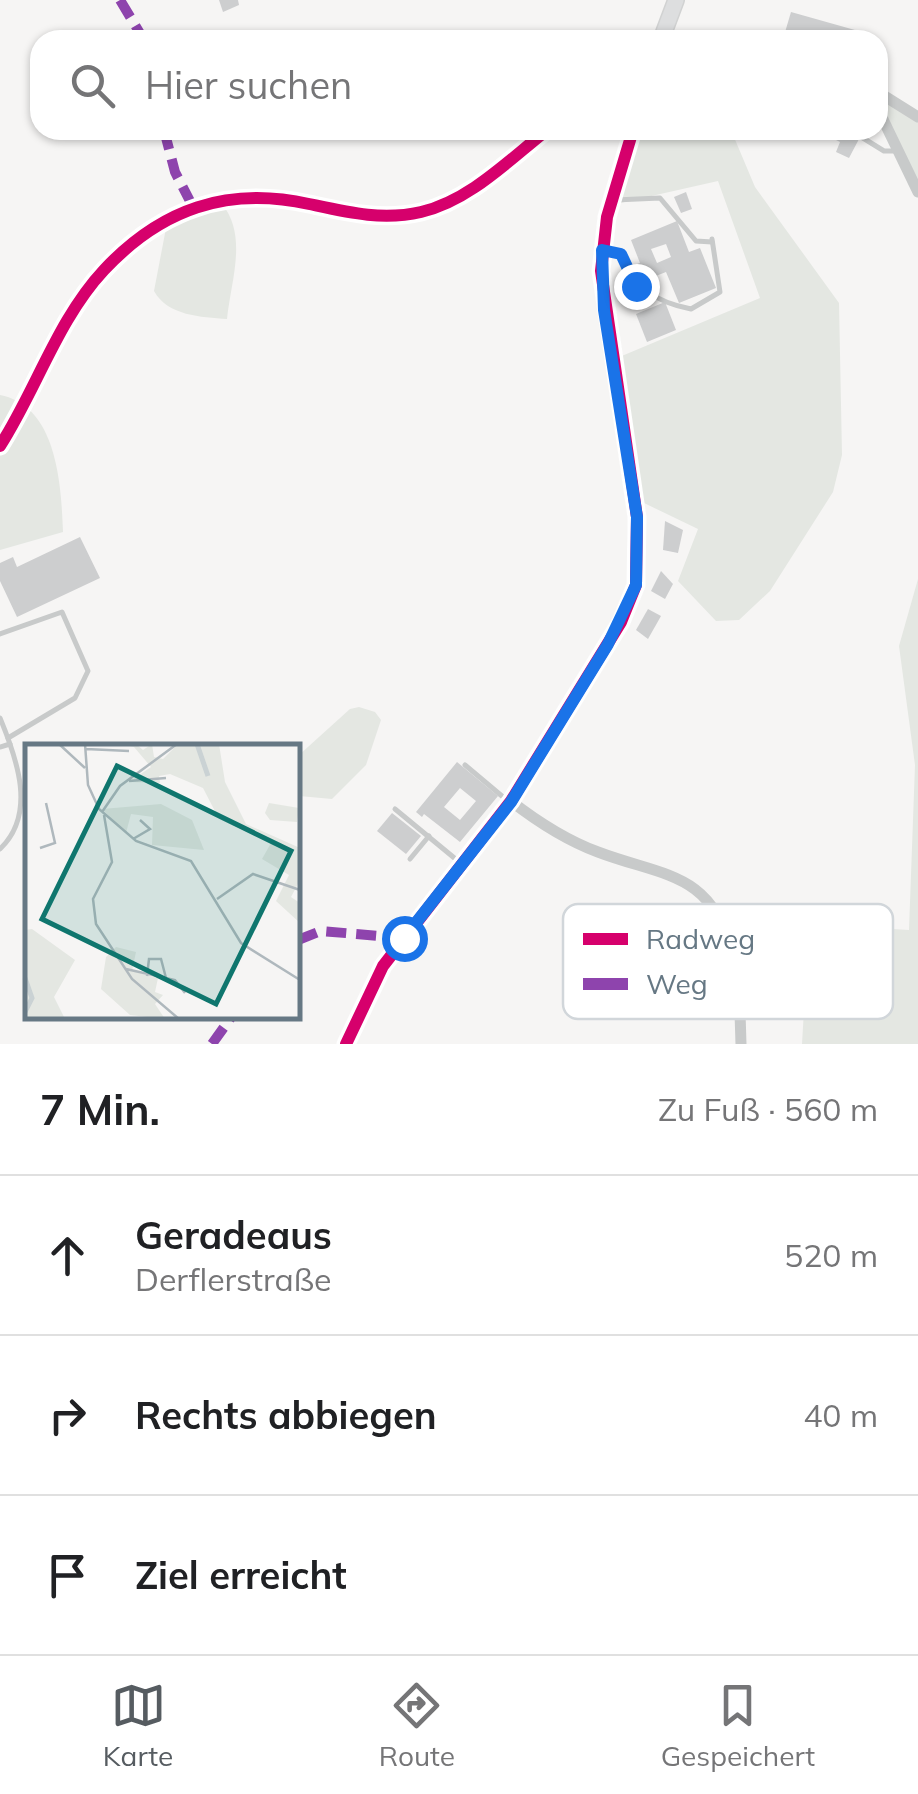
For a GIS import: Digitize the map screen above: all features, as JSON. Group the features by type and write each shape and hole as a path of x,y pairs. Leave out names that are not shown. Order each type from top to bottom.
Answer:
{"street":[{"path":"664,30 676,0"},
{"path":"888,98 918,117"},
{"path":"888,132 918,192"},
{"path":"0,446 94,282 119,256 175,213 215,199 254,197 362,215 417,213 465,193 534,140"},
{"path":"346,1044 383,966 511,802 615,633 636,585 637,517 604,310 602,250 630,140"},
{"path":"511,802 584,847 669,873 702,894 710,904"},
{"path":"739,1019 741,1044"}],"lane":[{"path":"867,140 884,150 896,151"},
{"path":"602,250 621,254 636,286 688,309 720,292 712,240 691,237 660,198 612,200"},
{"path":"0,634 62,612 88,671 75,698 0,747"},
{"path":"0,718 9,741 20,810 14,834 0,849"},
{"path":"465,765 511,802"},
{"path":"395,809 462,864"},
{"path":"410,859 428,836"}],"shaded area":[{"path":"888,102 918,121 918,196 888,136"},
{"path":"635,140 735,140 755,187 839,303 842,455 833,492 770,591 739,620 716,621 678,581 698,529 644,503 617,358 760,298 718,181 616,204"},
{"path":"222,204 230,217 236,244 227,319 176,310 154,291 167,223"},
{"path":"0,395 19,402 34,414 44,431 57,470 63,532 0,550"},
{"path":"918,579 918,1044 802,1044 803,1019 893,1019 893,929 909,930 915,765 899,646"},
{"path":"359,707 375,712 381,720 366,765 332,799 300,796 300,754 350,709"}],"building":[{"path":"219,0 238,0 239,5 223,12"},
{"path":"791,12 855,30 786,30"},
{"path":"836,140 858,140 849,158 836,152 840,142"},
{"path":"686,192 692,209 681,213 674,197"},
{"path":"677,221 689,252 700,248 716,288 679,303 666,272 638,283 631,266 640,263 631,240","holes":["666,244 671,257 657,263 651,249"]},
{"path":"665,302 676,330 647,342 636,314"},
{"path":"665,521 683,530 678,553 663,550"},
{"path":"80,537 100,578 17,617 0,581 0,563 13,557 17,567"},
{"path":"661,571 673,584 665,599 651,591"},
{"path":"648,609 661,616 648,639 636,630"},
{"path":"457,762 498,796 460,842 416,812","holes":["460,788 476,801 460,820 444,807"]},
{"path":"392,813 421,836 406,854 377,831"}],"marked path":[{"path":"120,0 138,30"},
{"path":"167,140 175,172 192,205"},
{"path":"300,939 321,931 404,938"},
{"path":"212,1044 230,1019"}],"cycle path":[{"path":"0,446 73,310 104,270 149,231 197,207 250,198 279,199 378,216 421,212 472,189 535,140"},
{"path":"346,1044 383,966 511,801 621,622 636,585 637,517 601,271 607,217 630,140"}],"route":[{"path":"404,938 510,802 632,599 639,556 637,517 604,310 602,250 621,254 636,286"}]}
